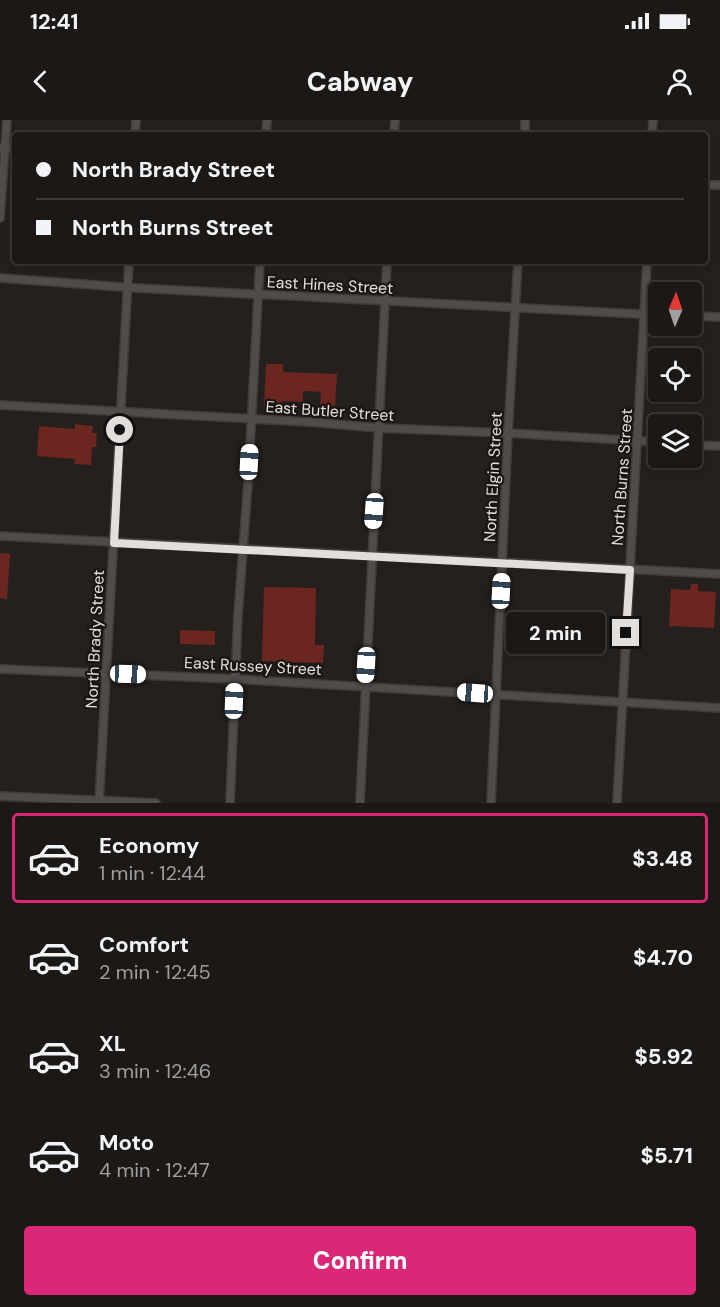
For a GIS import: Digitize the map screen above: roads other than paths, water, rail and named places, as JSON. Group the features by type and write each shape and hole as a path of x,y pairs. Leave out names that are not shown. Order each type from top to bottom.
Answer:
{"street":[{"path":"0,218 2,148 6,120"},
{"name":"North Brady Street","path":"99,802 129,264"},
{"path":"230,803 235,679 260,264"},
{"path":"360,803 387,264"},
{"name":"North Elgin Street","path":"491,803 518,264"},
{"name":"North Burns Street","path":"617,803 647,264"},
{"name":"East Hines Street","path":"0,278 648,314"},
{"path":"702,316 720,317"},
{"name":"East Butler Street","path":"0,405 648,442"},
{"path":"702,446 720,447"},
{"path":"0,536 720,574"},
{"name":"East Russey Street","path":"0,669 365,686 720,708"},
{"path":"0,796 156,803"}]}
